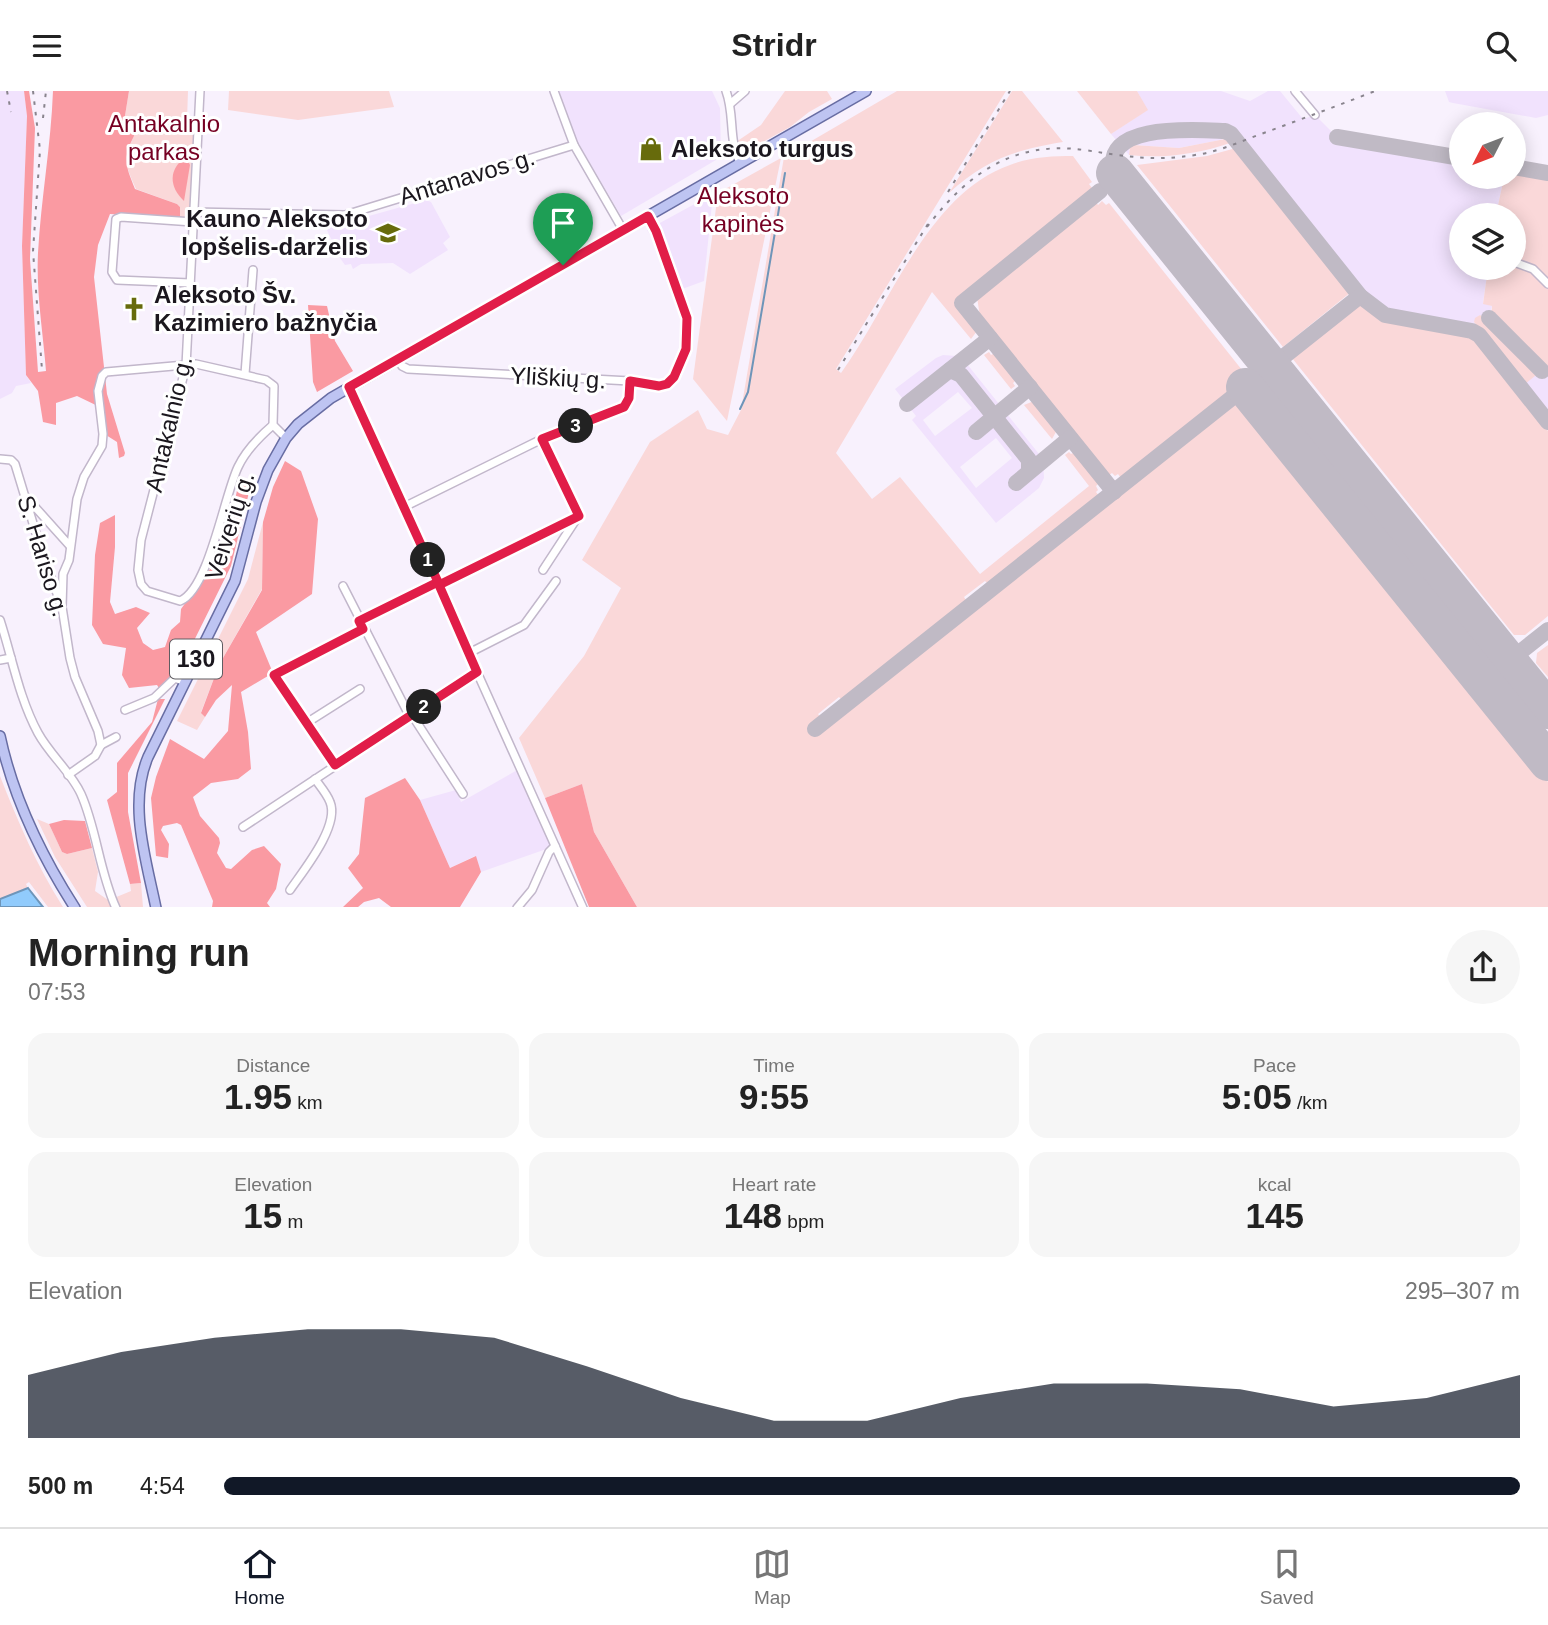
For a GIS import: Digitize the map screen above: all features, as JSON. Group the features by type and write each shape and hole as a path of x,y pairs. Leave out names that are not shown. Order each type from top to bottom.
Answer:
{"main road":[{"name":"Veiverių g.","path":"156,907 140,819 138,790 143,769 236,581 261,485 286,438 311,412 349,387 866,91"},
{"path":"0,736 27,818 50,867 74,907"}],"street":[{"name":"Antakalnio g.","path":"200,91 186,366 141,540 138,570 143,587 150,592 180,601 189,595 203,570 237,469 248,450 273,425"},
{"path":"554,91 574,145 623,230"},
{"path":"726,91 730,104 732,145 740,163"},
{"path":"730,104 745,91"},
{"path":"1295,91 1315,115"},
{"name":"Antanavos g.","path":"193,212 345,215 574,145"},
{"name":"Yliškių g.","path":"398,359 402,366 408,369 630,381 659,386 667,384 674,377 686,349 687,318 656,231 648,216"},
{"path":"190,283 117,281 112,272 116,219 121,217 193,222"},
{"path":"1526,266 1533,269 1548,284"},
{"path":"245,374 253,270"},
{"path":"62,607 62,574 69,560 80,486 102,446 98,391 102,376 110,371 196,364 272,382 273,425 286,438"},
{"path":"404,507 542,439 624,407 629,398 630,381"},
{"path":"349,387 583,907"},
{"path":"542,439 579,516"},
{"name":"S. Hariso g.","path":"0,459 11,460 15,464 42,553 62,607 70,658 101,745"},
{"path":"25,495 70,546"},
{"path":"543,570 579,516"},
{"path":"359,621 579,516"},
{"path":"469,653 524,625 556,581"},
{"path":"343,586 363,629 411,716 463,794"},
{"path":"0,620 36,730 83,799 104,878 116,907"},
{"path":"335,765 274,675 363,629"},
{"path":"0,660 11,658"},
{"path":"243,827 477,672"},
{"path":"125,710 161,693 175,678 185,682"},
{"path":"308,722 360,689"},
{"path":"68,775 95,756 101,745 117,737"},
{"path":"290,890 321,846 331,815 330,801 315,779"},
{"path":"518,907 532,890 555,846"}],"shaded area":[{"path":"0,91 24,91 27,116 22,247 26,375 31,383 16,386 12,393 0,399"},
{"path":"24,91 29,91 35,128 30,259 38,372 46,371 38,253 53,91 129,91 123,128 133,131 134,136 127,163 135,189 180,207 180,218 110,214 98,245 94,277 107,394 125,453 119,458 117,442 106,435 104,409 77,396 56,403 56,425 43,422 38,391 26,375 22,246 27,116"},
{"name":"Aleksoto turgus","path":"559,91 712,91 720,108 721,157 621,216 577,141"},
{"path":"1137,91 1221,91 1250,101 1268,91 1280,91 1303,119 1315,115 1342,142 1449,161 1449,189 1501,189 1499,203 1449,203 1449,280 1486,280 1483,303 1492,306 1488,320 1480,315 1474,322 1477,326 1475,339 1390,321 1375,315 1351,292 1236,148 1225,139 1179,148 1133,145 1129,155 1111,134 1147,110"},
{"path":"1445,91 1548,91 1548,115 1536,118 1526,116 1526,112 1503,112 1449,102"},
{"path":"186,157 190,165 184,201 175,190 173,178 176,167"},
{"path":"713,194 704,281 674,292 655,242 647,230"},
{"name":"Kauno Aleksoto lopšelis-darželis","path":"426,200 431,202 450,237 443,243 448,250 410,274 393,263 361,264 353,269 351,264 345,265 326,228"},
{"path":"308,305 327,306 335,341 353,371 317,392 313,382"},
{"path":"943,355 963,359 1043,459 1044,478 1039,488 996,523 912,420 916,416 895,389","holes":["958,392 972,408 935,436 923,420","996,438 1012,458 976,488 960,467"]},
{"path":"1548,365 1548,422 1520,387"},
{"path":"285,461 301,471 318,519 312,594 256,632 273,673 241,692 251,769 238,779 211,783 193,797 200,816 219,838 217,853 226,868 231,869 252,850 264,846 281,864 276,889 267,903 270,907 212,907 213,901 181,825 177,823 163,826 161,830 169,844 168,858 156,856 151,798 170,739 204,759 228,731 232,685 216,700 205,717 201,713 219,665 262,590 263,522 273,487"},
{"path":"253,476 231,566 176,677 161,691 157,685 129,688 122,675 126,648 103,644 92,625 95,555 100,523 115,515 110,602 115,614 136,607 150,613 137,628 143,643 153,650 165,647 171,630 180,622 181,609 224,550 238,486"},
{"path":"158,699 165,699 128,773 128,812 141,883 130,884 107,800 117,792 117,763 152,722"},
{"path":"521,768 555,846 481,872 475,856 450,868 420,800 456,790 461,802"},
{"path":"405,778 420,800 450,868 476,856 481,872 460,907 391,907 379,898 364,902 358,907 343,907 363,888 348,868 359,854 365,798"},
{"path":"582,784 594,832 637,907 589,907 545,798"},
{"path":"64,820 85,821 92,848 67,854 62,852 49,824"}],"green space":[{"name":"Antakalnio parkas","path":"129,91 188,91 187,120 196,121 190,218 180,218 180,207 177,204 136,189 127,163 134,136 123,128"},
{"path":"229,91 389,91 394,107 298,120 228,110"},
{"path":"785,91 827,91 832,99 745,152 737,147 736,142 761,125"},
{"path":"897,91 1006,91 836,369 841,373 933,226 955,200 981,180 1025,160 1073,156 1092,182 1089,184 1092,188 1088,191 1090,194 954,302 977,331 971,339 932,292 836,453 872,499 900,477 980,574 1089,486 1065,455 1069,452 1075,452 1099,483 1096,492 1099,496 989,585 985,581 964,597 967,602 843,701 839,697 818,714 821,718 811,727 817,734 1240,399 1548,782 1548,907 637,907 594,832 582,784 545,798 519,738 584,656 621,588 582,560 650,442 698,410 707,429 728,435 741,410 784,157"},
{"path":"1012,91 1022,91 1063,142 1002,158 976,172 949,193"},
{"path":"1077,91 1137,91 1148,110 1111,134"},
{"path":"1225,139 1230,143 1193,153 1167,156 1129,155 1133,145 1179,148"},
{"path":"1236,148 1351,292 1283,347 1137,165 1207,156"},
{"name":"Aleksoto kapinės","path":"781,158 727,421 693,379 718,193"},
{"path":"1526,175 1548,180 1548,280 1526,267 1526,203 1499,203 1501,189 1526,189"},
{"path":"1102,201 1106,205 1109,203 1242,370 1240,372 1243,376 1239,379 1241,382 1121,478 1112,473 1108,476 980,317 977,297 1096,202 1098,205"},
{"path":"1526,269 1531,271 1548,288 1548,365 1543,369 1491,316 1492,306 1483,304 1486,280 1526,280"},
{"path":"1357,306 1364,306 1375,315 1390,321 1475,339 1548,431 1548,616 1525,635 1514,635 1292,358"},
{"path":"1480,315 1540,372 1525,384 1474,322"},
{"path":"989,352 991,355 995,353 1016,380 1011,389 984,355"},
{"path":"1034,401 1057,430 1052,439 1024,405"},
{"path":"263,522 262,589 219,665 201,712 205,717 197,730 177,721 248,579"},
{"path":"1548,645 1548,677 1536,663 1537,653"},
{"path":"0,776 28,843 63,907 48,907 29,882 26,884 28,888 0,899"},
{"path":"37,819 49,824 62,852 67,854 92,848 98,872 95,891 108,900 112,907 87,907 55,857"},
{"path":"141,883 143,907 119,907 114,898 131,891 130,884"}],"water":[{"path":"28,888 43,907 0,907 0,899"}],"waterway":[{"path":"740,409 748,392 785,173"}],"taxiway":[{"path":"1115,173 1114,157 1121,145 1135,137 1173,130 1225,131 1231,134 1360,296 1385,315 1472,331 1479,335 1548,422"},
{"path":"1337,137 1449,156"},
{"path":"1526,169 1548,173"},
{"path":"1100,191 962,303 1114,492"},
{"path":"815,729 1360,296"},
{"path":"1489,318 1542,371"},
{"path":"907,404 990,338"},
{"path":"950,370 961,375 1029,460 1029,470"},
{"path":"976,432 1030,387"},
{"path":"1016,483 1070,438"},
{"path":"1509,661 1548,630"}],"runway":[{"path":"1115,173 1548,710"},
{"path":"1245,387 1548,762"}],"railway":[{"path":"7,91 11,112"},
{"path":"33,91 40,150 33,251 42,370"},
{"path":"43,118 46,91"},
{"path":"948,192 1010,91"},
{"path":"927,227 942,208 976,177 1014,156 1059,148 1152,158 1204,154 1375,91"},
{"path":"838,370 931,219"}],"place":[{"name":"Aleksoto turgus","path":"651,149"},
{"name":"Kauno Aleksoto lopšelis-darželis","path":"388,233"},
{"name":"Aleksoto Šv. Kazimiero bažnyčia","path":"134,309"}],"route":[{"path":"648,216 656,231 687,318 686,349 681,362 674,377 667,384 659,386 630,381 629,398 624,407 542,439 579,516 439,585 477,672 335,765 274,675 363,629 359,621 438,582 349,387 563,265 648,216"}]}
